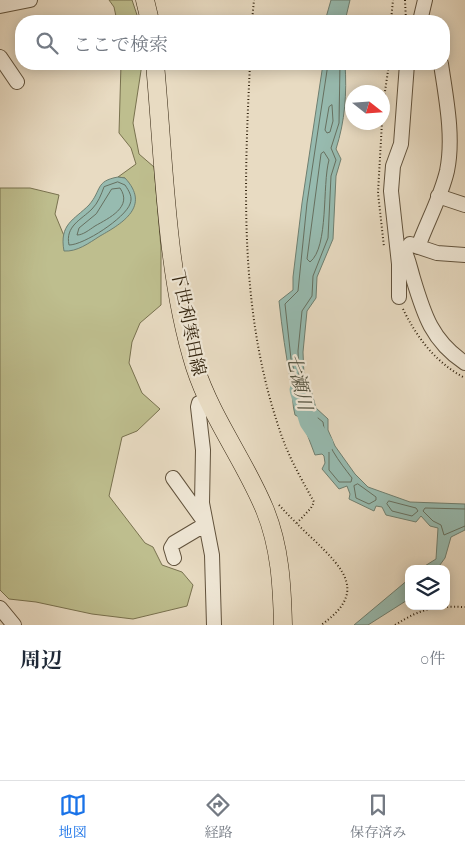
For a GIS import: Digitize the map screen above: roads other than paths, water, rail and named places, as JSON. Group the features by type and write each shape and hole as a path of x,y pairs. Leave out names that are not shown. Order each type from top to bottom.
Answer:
{"main road":[{"path":"145,0 149,15"},
{"name":"下世利寒田線","path":"156,70 169,221 178,287 190,348 207,400 257,493 270,522 281,573 283,625"}],"street":[{"path":"0,6 30,0"},
{"path":"424,15 425,0"},
{"path":"0,57 4,73 17,82"},
{"path":"399,297 397,239 391,198 392,168 400,144 406,70"},
{"path":"418,247 438,196 446,172 449,154 447,111 442,70"},
{"path":"438,196 465,205"},
{"path":"397,239 441,254 465,255"},
{"path":"397,239 405,252 424,315 430,326 446,348 465,363"},
{"path":"207,400 199,403 198,407 202,439 202,503 212,555 214,625"},
{"path":"173,478 206,524"},
{"path":"174,558 171,548 174,543 206,524"},
{"path":"0,608 14,625"}],"water":[{"path":"331,0 350,0 346,15 327,15"},
{"path":"322,70 345,70 343,117 336,149 341,159 336,176 333,239 317,277 316,298 307,311 303,352 304,376 308,380 316,408 328,419 328,430 335,446 355,474 368,487 410,502 465,504 465,530 451,537 445,558 440,565 426,565 436,559 438,528 430,526 421,516 416,522 386,515 382,507 376,506 374,511 349,499 350,494 347,486 339,489 322,469 325,463 324,456 322,454 315,455 307,434 311,418 306,414 299,417 295,415 294,411 279,301 293,290 293,277"},
{"path":"118,177 125,178 132,188 135,205 131,213 117,225 87,244 78,249 64,251 64,235 69,223 89,205 102,184"},
{"path":"405,582 405,602 368,625 354,625"}],"waterway":[{"name":"七瀬川","path":"299,390 309,422 324,444"}]}
